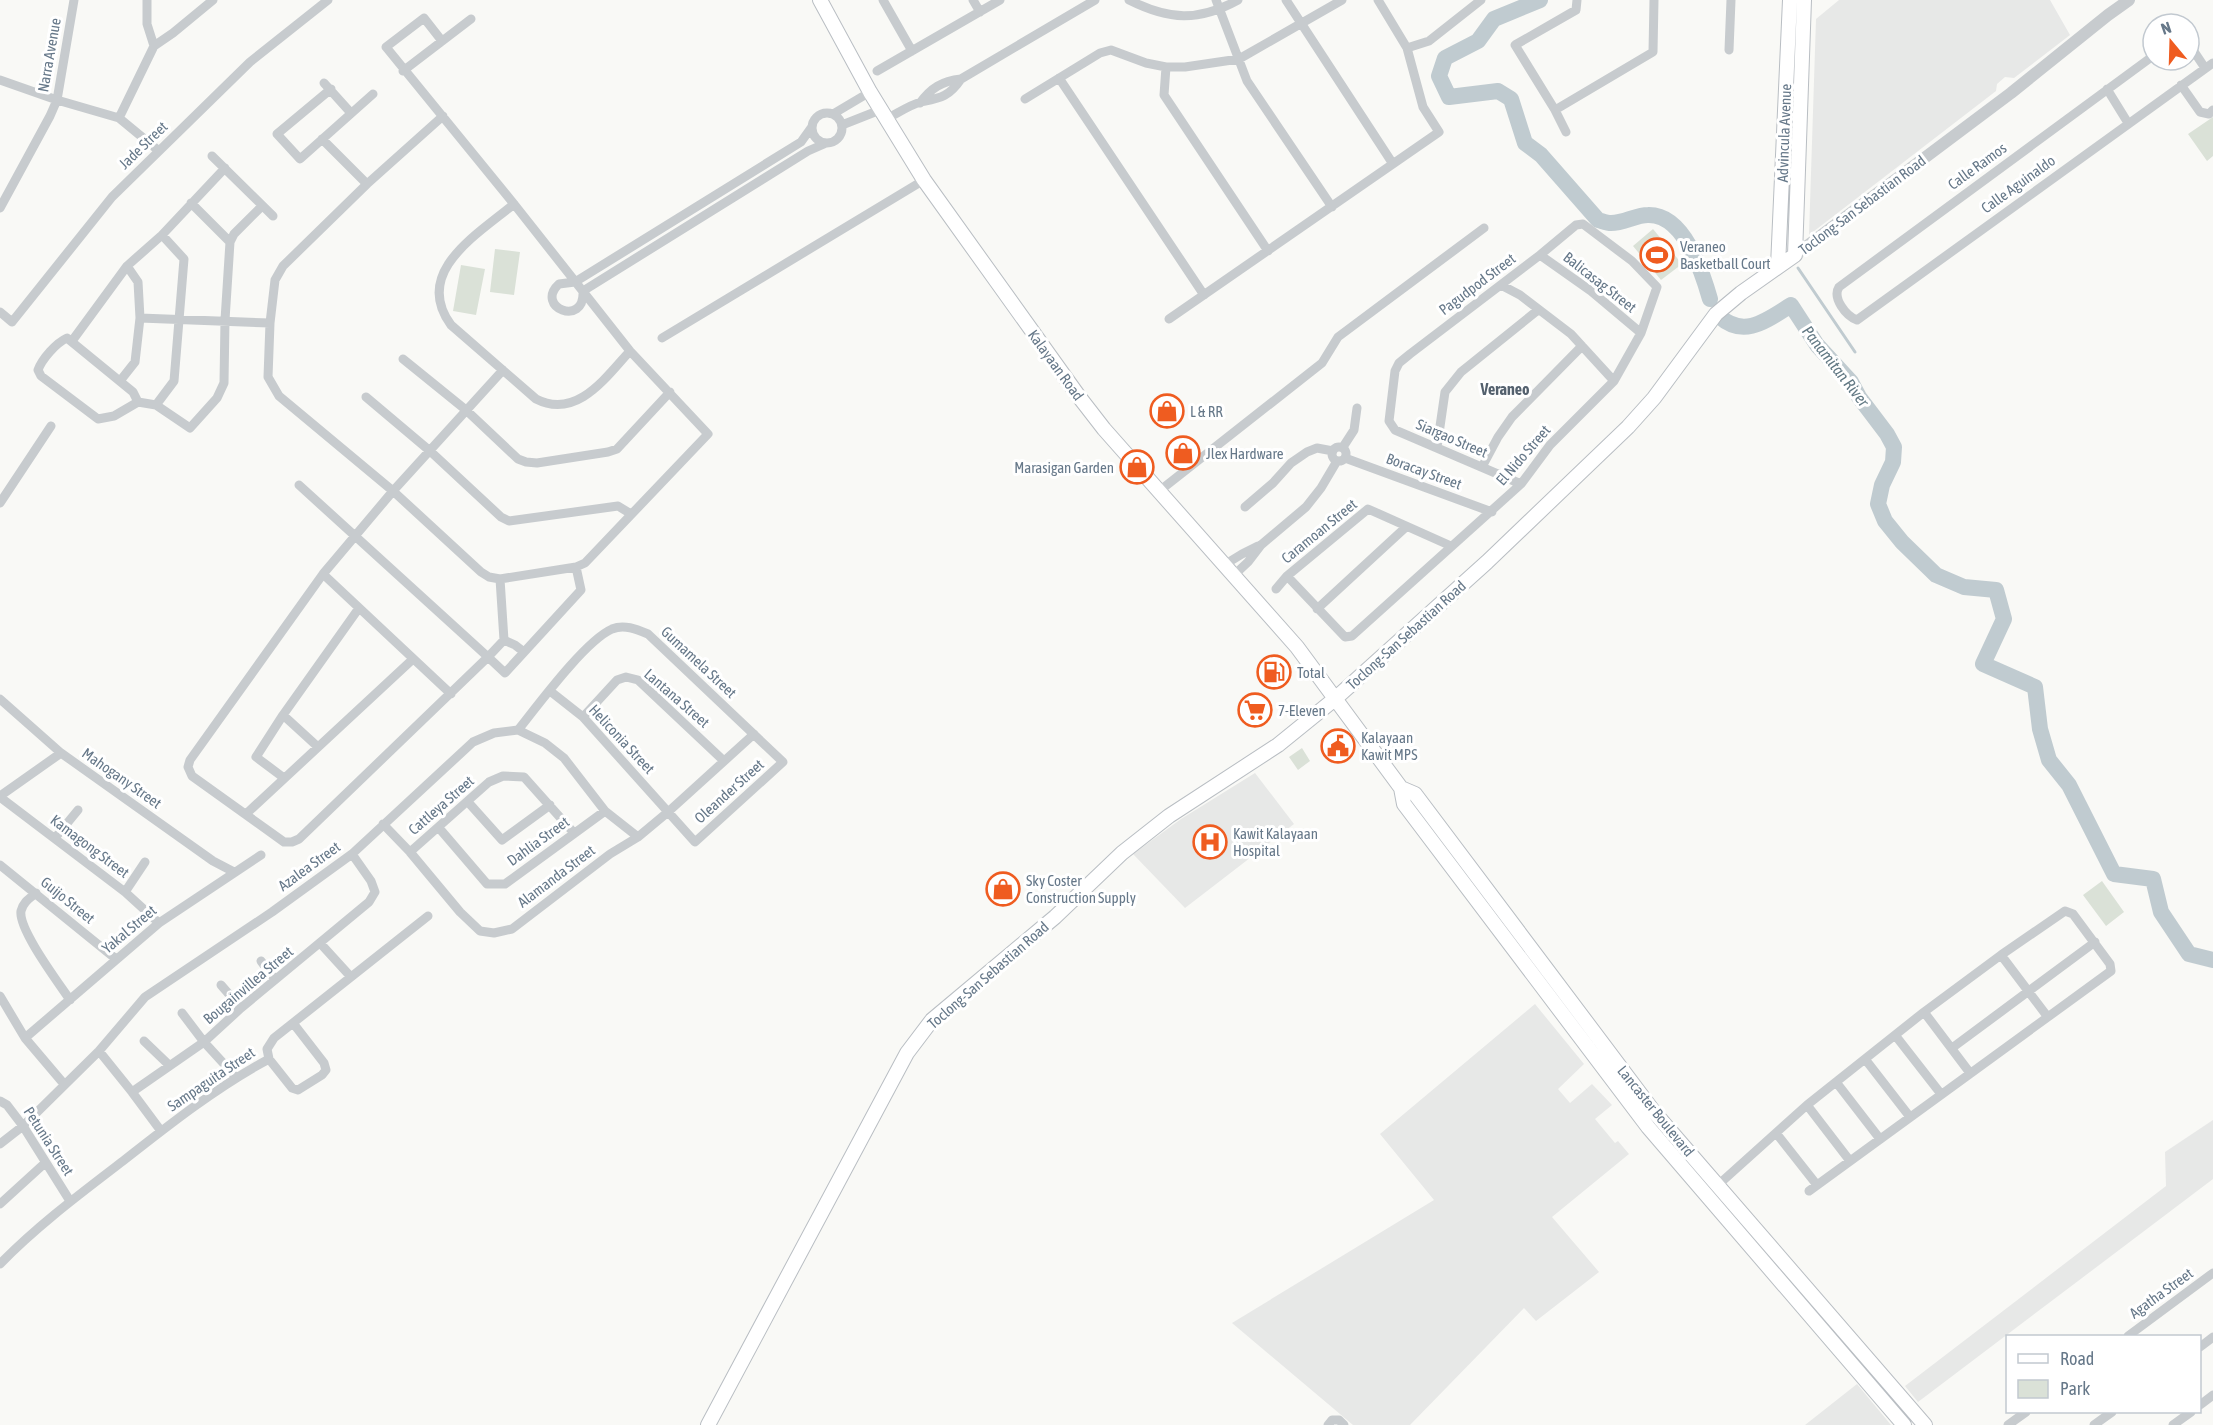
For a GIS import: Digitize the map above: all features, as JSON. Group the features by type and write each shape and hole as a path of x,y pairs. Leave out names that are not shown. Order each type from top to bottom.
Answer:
{"main road":[{"name":"Kalayaan Road","path":"820,0 883,115 924,180 1092,414 1158,492 1297,647 1336,698"},
{"name":"Advincula Avenue","path":"1795,255 1797,5"},
{"name":"Advincula Avenue","path":"1778,266 1797,5"},
{"name":"Toclong-San Sebastian Road","path":"708,1425 907,1053 933,1020 1055,917 1122,853 1169,816 1278,745 1336,698 1558,496 1643,411 1716,314 1795,255"},
{"name":"Lancaster Boulevard","path":"1336,698 1401,788 1404,804 1648,1127 1904,1425"},
{"name":"Lancaster Boulevard","path":"1401,788 1415,794 1654,1112 1925,1425"},
{"path":"1800,1304 1812,1293"}],"street":[{"name":"Narra Avenue","path":"0,208 57,100 74,0"},
{"path":"147,0 147,24 154,46"},
{"path":"119,118 154,46 213,0"},
{"name":"Jade Street","path":"0,312 12,322 112,196 250,63 328,0"},
{"path":"883,0 912,51"},
{"path":"973,0 980,12"},
{"path":"878,71 1000,0"},
{"path":"842,125 920,103 929,90 947,80 961,79 1095,0"},
{"path":"1129,0 1168,16 1190,16 1238,0"},
{"path":"1286,0 1393,165"},
{"path":"1025,99 1100,53 1111,50 1146,63 1166,67 1185,68 1239,59 1342,0"},
{"path":"1169,319 1439,132 1423,106 1407,48 1378,0"},
{"path":"1407,48 1429,41 1480,0"},
{"path":"1566,132 1515,45 1576,10 1576,0"},
{"path":"1555,110 1653,52 1654,0"},
{"path":"1729,50 1731,0"},
{"name":"Toclong-San Sebastian Road","path":"1795,255 2011,93 2098,22 2129,0"},
{"path":"1218,5 1247,81 1332,207"},
{"path":"442,41 424,18 386,47 404,71 443,116 514,204 630,351 708,434 585,563 576,567 500,579 489,577 393,491 279,396 267,376 275,280 283,267 367,184 443,116"},
{"path":"404,71 471,19"},
{"name":"Calle Ramos","path":"1844,308 1836,297 1835,292 1839,286 2141,65"},
{"name":"Calle Aguinaldo","path":"1844,308 1852,318 1857,320 2209,66"},
{"path":"1166,67 1164,95 1268,251"},
{"path":"1059,78 1204,295"},
{"path":"0,80 119,118 159,151"},
{"path":"2181,85 2200,112 2209,112"},
{"path":"351,113 328,86 278,134 300,159 373,94"},
{"path":"2107,89 2128,123"},
{"path":"583,291 582,302 576,310 565,312 556,307 552,297 555,287 564,282 575,282 801,142 819,115 833,114 870,92"},
{"path":"583,291 808,151 838,139 842,125 833,114"},
{"path":"812,128 814,136 824,144"},
{"path":"322,139 367,184"},
{"path":"212,156 273,216"},
{"path":"72,341 127,266 162,235 225,168"},
{"path":"662,338 924,180"},
{"path":"191,203 230,242"},
{"path":"514,204 449,260 441,274 439,302 441,312 451,325 544,404 555,405 582,399 591,393 630,351"},
{"path":"138,402 133,392 67,338 61,340 40,364 38,370 40,376 98,419 114,416 138,402 156,405 190,428 217,398 224,383 230,242 234,234 262,206"},
{"name":"Pagudpod Street","path":"1395,371 1399,363 1410,354 1580,224 1632,261 1657,287"},
{"path":"1158,492 1322,363 1338,338 1484,228"},
{"path":"156,405 174,381 184,259 162,235"},
{"name":"Balicasag Street","path":"1540,255 1591,291 1641,333"},
{"path":"120,381 135,362 140,318 138,282 127,266"},
{"path":"1502,285 1520,295 1571,334 1614,381"},
{"name":"El Nido Street","path":"1317,609 1348,638 1492,512 1521,484 1550,446 1614,381 1641,333 1657,287"},
{"path":"1437,447 1445,392 1461,372 1538,310"},
{"path":"140,318 270,323"},
{"path":"1482,467 1512,417 1582,346"},
{"path":"403,359 466,410 518,459 526,462 537,463 608,452 617,448 670,392"},
{"path":"500,579 504,640 451,694 299,839 284,842 192,776 188,767 190,760 323,574 393,491 502,370"},
{"name":"Siargao Street","path":"1395,371 1389,421 1395,430 1521,484"},
{"path":"366,397 501,517 509,521 618,506 631,514"},
{"path":"1343,447 1354,430 1357,408"},
{"path":"0,503 51,426"},
{"path":"1341,460 1333,458 1333,451 1336,447 1343,447"},
{"path":"1229,571 1248,562 1261,545 1306,507 1347,453 1343,447"},
{"path":"1245,507 1274,483 1291,463 1307,452 1317,448 1333,451"},
{"name":"Boracay Street","path":"1341,460 1492,512"},
{"path":"299,485 357,535 506,673 581,590 576,567"},
{"name":"Caramoan Street","path":"1276,589 1287,576 1368,509 1451,546"},
{"path":"1287,576 1317,609 1406,527"},
{"path":"1229,571 1242,554 1261,545"},
{"path":"323,574 451,694"},
{"path":"284,778 256,757 359,608"},
{"name":"Gumamela Street","path":"518,730 594,640 614,628 629,627 648,634 754,734"},
{"path":"504,640 524,652"},
{"path":"246,814 413,659"},
{"name":"Lantana Street","path":"583,717 617,680 626,677 638,680 724,761"},
{"name":"Heliconia Street","path":"550,691 583,717 668,812"},
{"name":"Mahogany Street","path":"0,699 61,753 213,861 234,872"},
{"path":"283,715 318,747"},
{"path":"518,730 545,743 564,759 605,811 638,837"},
{"name":"Azalea Street","path":"0,1144 23,1126 99,1052 145,997 272,912 352,854 473,742 495,733 518,730"},
{"name":"Alamanda Street","path":"383,824 480,931 494,933 512,929 610,854 638,837 754,734"},
{"name":"Oleander Street","path":"668,812 695,842 783,762 754,734"},
{"path":"0,797 61,753"},
{"name":"Cattleya Street","path":"410,852 489,782 503,776 524,777 574,833"},
{"name":"Kamagong Street","path":"0,797 125,892 159,922"},
{"path":"468,802 502,840 550,805"},
{"path":"55,838 78,810"},
{"name":"Dahlia Street","path":"439,828 487,884 505,884 605,811"},
{"name":"Bougainvillea Street","path":"132,1092 204,1041 369,902 375,892 371,881 352,854"},
{"name":"Yakal Street","path":"25,1038 159,922 261,855"},
{"path":"125,892 145,862"},
{"name":"Guijo Street","path":"0,865 116,959"},
{"path":"36,893 25,901 21,911 24,928 70,1000"},
{"path":"1719,1185 1807,1105 1924,1012 2065,911 2073,914 2110,964 2111,971 1809,1191"},
{"name":"Sampaguita Street","path":"0,1264 19,1244 70,1201 161,1131 236,1077 269,1059 267,1049 274,1038 428,916"},
{"path":"1952,1048 2095,942"},
{"path":"320,943 351,977"},
{"path":"2001,955 2047,1016"},
{"path":"261,961 275,980"},
{"path":"221,985 241,1008"},
{"path":"0,996 25,1038 64,1084"},
{"path":"182,1012 236,1077"},
{"path":"1924,1012 1970,1073"},
{"path":"269,1059 292,1088 298,1090 326,1070 324,1063 293,1023"},
{"path":"1895,1035 1941,1094"},
{"path":"144,1041 169,1065"},
{"path":"99,1052 161,1131"},
{"path":"1865,1059 1910,1117"},
{"path":"1836,1082 1880,1139"},
{"name":"Petunia Street","path":"0,1101 7,1105 23,1126 70,1201"},
{"path":"1807,1105 1850,1161"},
{"path":"1776,1133 1817,1185"},
{"path":"0,1204 45,1163"},
{"name":"Agatha Street","path":"2129,1335 2213,1274"},
{"path":"2008,1425 2025,1413"},
{"path":"2094,1425 2111,1413"},
{"path":"2173,1425 2190,1413"},
{"path":"1328,1425 1332,1420 1339,1420 1344,1425"}],"shaded area":[{"path":"1839,0 2050,0 2070,35 2014,78 2005,77 1997,84 1996,91 1809,235 1816,19"},
{"name":"Kawit Kalayaan Hospital","path":"1255,773 1294,824 1185,908 1133,854 1181,819"},
{"path":"1535,1004 1584,1064 1558,1089 1570,1103 1592,1084 1612,1105 1595,1119 1615,1143 1618,1141 1629,1154 1552,1217 1599,1272 1536,1321 1524,1308 1410,1425 1353,1425 1232,1323 1434,1200 1380,1134"},
{"path":"2213,1120 2213,1179 1918,1402 1905,1386 2166,1186 2165,1152"},
{"path":"1857,1384 1891,1425 1805,1425"}],"green space":[{"path":"2213,117 2213,156 2207,161 2188,134"},
{"name":"Veraneo Basketball Court","path":"1653,229 1682,264 1661,280 1633,246"},
{"path":"495,249 520,252 514,295 490,292"},
{"path":"461,265 485,269 476,315 453,311"},
{"path":"1302,748 1310,761 1298,770 1289,757"},
{"path":"2102,881 2124,912 2106,926 2083,895"}],"waterway":[{"name":"Panamitan River","path":"1540,0 1494,19 1478,41 1445,58 1439,76 1449,97 1498,91 1511,99 1525,143 1541,155 1598,220 1616,223 1648,215 1661,217 1672,224 1690,246 1710,299"},
{"path":"1798,268 1855,352"},
{"name":"Panamitan River","path":"1719,316 1728,323 1746,327 1764,321 1791,305 1817,345 1851,382 1894,447 1893,462 1882,485 1878,504 1885,521 1902,542 1936,575 1964,587 1996,590 2004,619 1983,664 2035,687 2040,729 2049,760 2069,785 2114,874 2153,879 2161,912 2189,954 2213,960"}],"place":[{"name":"Veraneo Basketball Court","path":"1657,255"},
{"name":"L & RR","path":"1167,411"},
{"name":"Jlex Hardware","path":"1183,453"},
{"name":"Marasigan Garden","path":"1137,467"},
{"name":"Total","path":"1274,672"},
{"name":"7-Eleven","path":"1255,710"},
{"name":"Kalayaan Kawit MPS","path":"1338,746"},
{"name":"Kawit Kalayaan Hospital","path":"1210,842"},
{"name":"Sky Coster Construction Supply","path":"1003,889"}],"district":[{"name":"Veraneo","path":"1505,389"}]}
